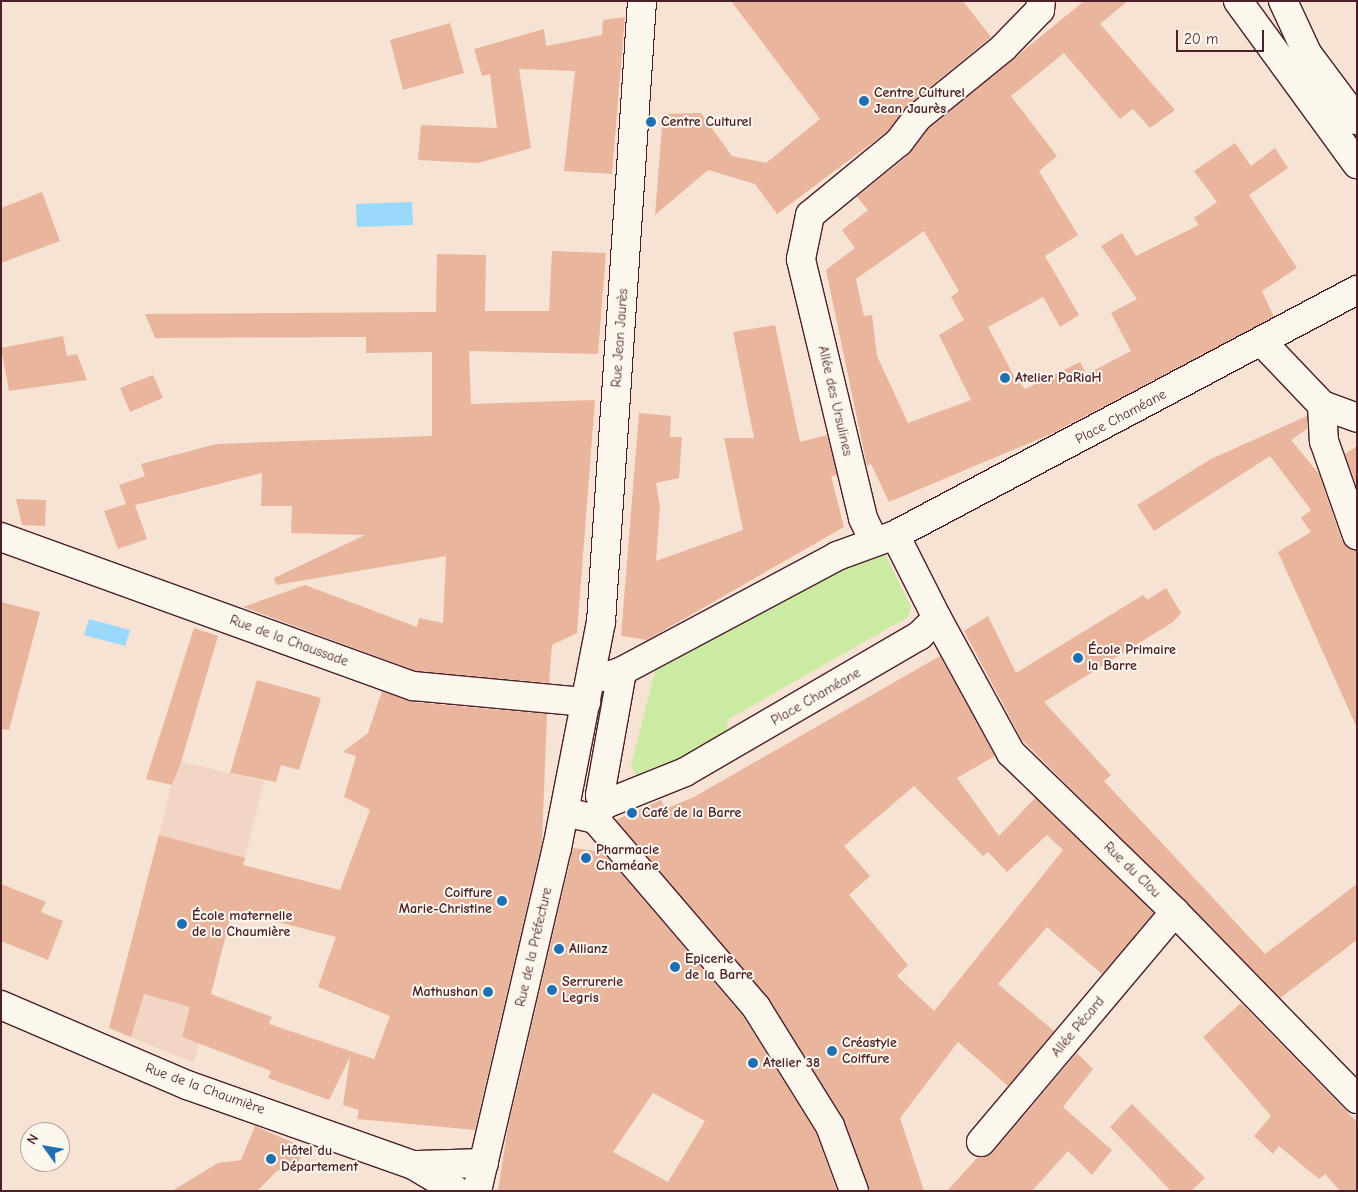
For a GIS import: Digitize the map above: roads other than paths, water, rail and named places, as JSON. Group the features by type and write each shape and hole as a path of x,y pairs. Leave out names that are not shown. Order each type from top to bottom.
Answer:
{"street":[{"name":"Rue Jean Jaurès","path":"591,675 601,622 642,1"},
{"name":"Allée des Ursulines","path":"884,538 863,518 801,259 810,215 899,142 917,118 1003,48 1040,10 1041,1"},
{"path":"1238,1 1357,164"},
{"path":"1283,1 1307,53 1357,120"},
{"name":"Place Chaméane","path":"591,675 605,677 622,671 837,556 884,538 1353,295"},
{"path":"1262,343 1322,405 1357,418"},
{"path":"1322,405 1324,441 1357,535"},
{"name":"Rue de la Chaussade","path":"1,538 413,686 586,702"},
{"path":"884,538 938,618"},
{"name":"Place Chaméane","path":"599,812 685,772 861,672 919,636 938,618"},
{"name":"Rue du Clou","path":"938,618 1011,753 1175,912 1357,1099"},
{"path":"622,671 600,795 599,812 756,1007 830,1126 854,1191"},
{"path":"586,702 591,675"},
{"name":"Rue de la Préfecture","path":"477,1191 564,812 586,702"},
{"path":"564,812 599,812"},
{"name":"Allée Pécard","path":"981,1142 1175,912"},
{"name":"Rue de la Chaumière","path":"1,1006 187,1085 413,1165 457,1191"},
{"name":"Rue de la Chaumière","path":"413,1165 484,1163"}],"water":[{"path":"412,202 413,225 357,227 356,204"},
{"path":"89,619 130,630 125,646 84,635"}],"place":[{"name":"Centre Culturel Jean Jaurès","path":"864,101"},
{"name":"Centre Culturel","path":"651,122"},
{"name":"Atelier PaRiaH","path":"1005,378"},
{"name":"École Primaire la Barre","path":"1078,658"},
{"name":"Café de la Barre","path":"632,813"},
{"name":"Pharmacie Chaméane","path":"586,858"},
{"name":"Coiffure Marie-Christine","path":"502,901"},
{"name":"École maternelle de la Chaumière","path":"182,924"},
{"name":"Allianz","path":"559,949"},
{"name":"Epicerie de la Barre","path":"675,967"},
{"name":"Serrurerie Legris","path":"552,990"},
{"name":"Mathushan","path":"488,992"},
{"name":"Créastyle Coiffure","path":"832,1051"},
{"name":"Atelier 38","path":"753,1063"},
{"name":"Hôtel du Département","path":"271,1159"}]}
